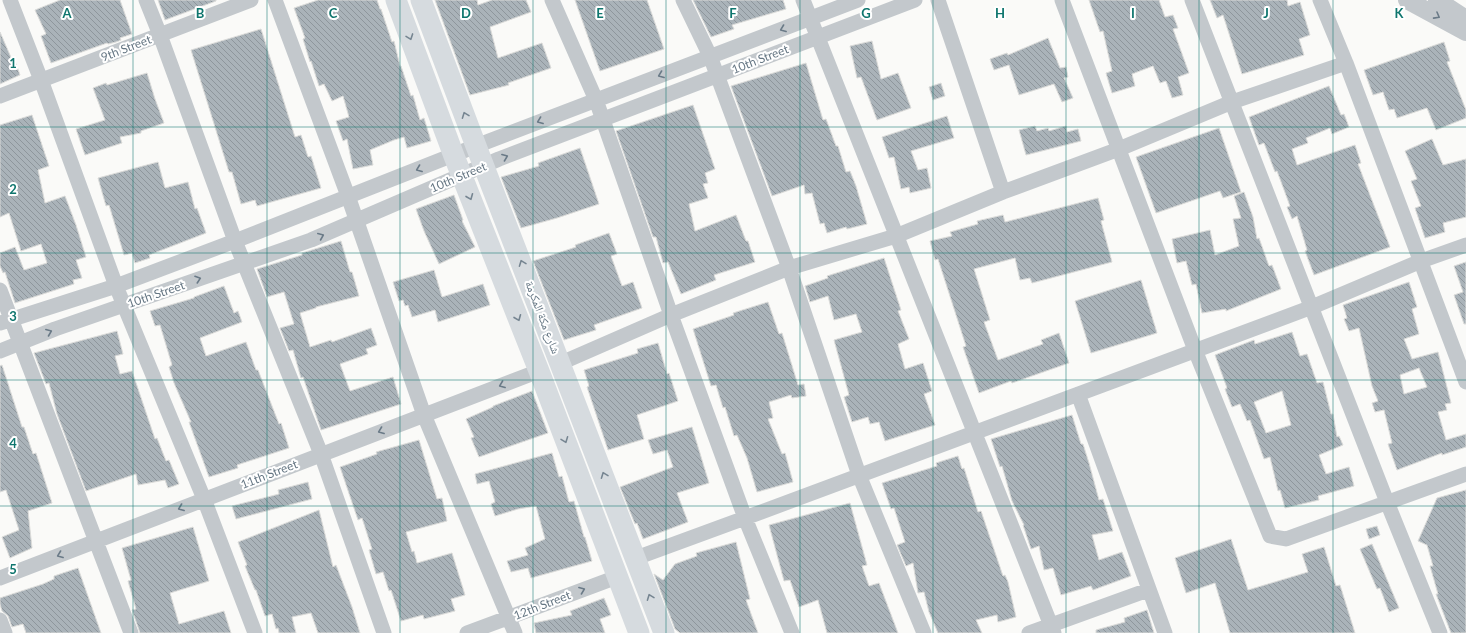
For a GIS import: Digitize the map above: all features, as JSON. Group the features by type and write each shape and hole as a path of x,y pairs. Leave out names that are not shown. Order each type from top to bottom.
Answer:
{"main road":[{"name":"شارع مكة المكرمة","path":"396,0 454,156 539,371 639,633"},
{"name":"شارع مكة المكرمة","path":"421,0 664,633"}],"street":[{"path":"10,0 41,80 116,286 204,499 255,633"},
{"path":"146,0 235,241 321,454 384,633"},
{"name":"9th Street","path":"0,96 251,0"},
{"path":"275,0 357,220 424,415 515,633"},
{"path":"552,0 596,100 671,315 745,518 792,633"},
{"path":"683,0 718,76 789,268 859,475 924,633"},
{"path":"803,0 973,433 1052,629"},
{"name":"10th Street","path":"6,321 116,286 858,0"},
{"name":"10th Street","path":"0,351 55,329 311,240 484,166 915,0"},
{"path":"938,0 1003,192"},
{"path":"1062,0 1195,350 1270,536 1286,539 1466,474"},
{"path":"1192,0 1387,502 1440,633"},
{"path":"1320,0 1346,63 1466,382"},
{"path":"1407,0 1466,32"},
{"path":"1437,0 1466,19"},
{"path":"561,363 671,315 789,268 896,236 1003,192 1118,149 1232,102 1346,63"},
{"path":"636,558 1312,307 1421,261 1466,245"},
{"path":"0,290 6,321 20,343 131,633"},
{"name":"11th Street","path":"0,578 539,371"},
{"path":"1078,394 1148,590 1165,633"},
{"name":"12th Street","path":"467,633 617,577"},
{"path":"1029,633 1052,629 1148,590"},
{"path":"0,620 5,633"}],"building":[{"path":"60,0 120,0 132,34 120,38 121,40 116,42 107,43 51,63 41,36 46,34 35,10"},
{"path":"158,0 216,0 216,1 165,20"},
{"path":"318,0 377,0 392,42 394,41 400,66 411,96 413,95 420,120 424,118 431,141 407,148 404,137 394,140 370,150 373,165 353,169 347,139 343,141 336,121 349,117 343,96 332,101 324,84 319,86 303,39 305,38 294,8"},
{"path":"435,0 477,0 478,5 492,0 526,0 531,12 490,27 498,58 542,43 551,68 508,83 509,85 470,95"},
{"path":"575,0 647,0 664,49 600,71"},
{"path":"693,0 783,0 786,9 732,25 734,29 711,37"},
{"path":"1089,0 1159,0 1165,17 1173,15 1178,28 1173,29 1189,73 1178,77 1183,95 1172,98 1166,81 1160,83 1153,66 1132,74 1135,86 1112,93 1106,73 1112,71 1103,31 1100,32"},
{"path":"1210,0 1287,0 1288,6 1300,2 1310,35 1299,39 1304,55 1242,74 1223,15 1217,18"},
{"path":"261,29 295,137 301,135 308,157 311,156 321,188 257,206 255,200 241,204 232,172 229,172 191,50"},
{"path":"0,32 13,62 15,61 20,75 0,84"},
{"path":"1048,38 1060,68 1066,67 1068,77 1064,78 1073,98 1062,102 1054,84 1019,95 1009,65 994,70 990,59 1007,53 1008,55"},
{"path":"872,41 881,79 898,73 911,108 877,120 861,77 857,78 850,46"},
{"path":"1444,42 1450,61 1447,62 1466,110 1466,118 1436,130 1427,108 1397,118 1394,109 1389,110 1383,92 1373,95 1364,70"},
{"path":"806,63 823,120 826,119 836,146 838,146 846,172 850,171 867,224 847,229 846,227 827,233 824,223 820,224 812,193 805,194 804,185 772,196 731,86"},
{"path":"147,73 164,123 141,131 141,133 120,137 122,143 85,155 76,129 105,120 93,88 106,83 107,85"},
{"path":"941,83 945,96 933,100 929,87"},
{"path":"1329,86 1341,115 1344,114 1349,127 1332,134 1330,128 1306,138 1308,143 1292,149 1297,165 1355,145 1361,163 1358,164 1390,247 1314,275 1305,251 1307,250 1297,216 1292,219 1287,207 1290,206 1277,171 1275,172 1264,143 1259,145 1249,117"},
{"path":"693,105 715,169 705,173 708,183 703,184 708,198 689,204 695,231 736,215 746,241 748,241 755,262 714,275 716,280 681,294 668,262 663,263 656,237 653,237 616,131"},
{"path":"32,115 49,166 38,170 45,203 65,196 86,257 76,260 82,278 73,280 74,284 15,303 5,272 3,273 0,266 0,253 15,247 24,270 47,263 41,244 21,251 9,213 0,217 0,125"},
{"path":"947,116 954,138 911,151 918,170 927,168 931,188 910,193 909,187 901,189 894,157 889,158 882,137"},
{"path":"1035,126 1037,131 1048,128 1049,131 1066,126 1067,132 1078,129 1081,141 1026,155 1019,130"},
{"path":"1219,128 1241,192 1223,198 1220,191 1156,213 1136,157"},
{"path":"1432,139 1443,165 1466,159 1466,217 1443,223 1445,232 1425,238 1415,208 1421,206 1411,181 1417,179 1405,151"},
{"path":"580,148 599,204 521,228 501,177 539,166 538,163"},
{"path":"158,162 165,188 188,182 195,209 197,208 206,233 149,255 150,258 135,263 132,253 124,255 109,205 106,206 98,178"},
{"path":"1244,192 1253,217 1257,239 1259,238 1269,266 1272,265 1281,289 1226,311 1226,309 1202,313 1196,284 1192,285 1186,261 1177,263 1172,239 1210,230 1215,255 1239,246 1233,219 1241,218 1234,196"},
{"path":"454,195 463,220 462,221 475,247 439,264 416,209"},
{"path":"1098,198 1104,220 1101,221 1112,262 1032,283 1030,278 1020,280 1015,258 974,269 990,320 984,322 998,360 1043,344 1041,340 1059,333 1069,363 1012,383 1011,381 979,393 963,347 966,346 938,259 935,260 930,241 952,236 950,232 978,224 977,221 1003,215 1005,222"},
{"path":"609,233 617,254 611,256 622,286 633,282 642,308 594,325 596,330 564,340 533,261 576,247 575,245"},
{"path":"341,241 359,296 316,307 300,313 310,347 331,340 332,342 371,328 377,345 366,349 368,354 340,364 350,391 393,377 401,404 321,430 303,377 301,378 293,350 289,351 280,328 294,324 284,292 267,297 257,269"},
{"path":"884,258 901,310 898,311 909,339 898,344 905,369 923,363 932,391 924,394 935,425 885,441 879,422 870,424 868,417 852,422 844,397 849,395 834,340 862,332 856,314 834,320 828,296 810,302 805,286 828,278 827,276"},
{"path":"1466,262 1466,324 1464,324 1454,295 1463,292 1454,266"},
{"path":"434,270 442,297 483,284 490,305 438,322 435,310 412,317 408,305 405,306 403,300 399,301 393,282"},
{"path":"1141,280 1157,333 1091,353 1075,301"},
{"path":"1409,282 1417,307 1412,309 1419,334 1404,339 1412,359 1438,352 1451,403 1445,404 1447,410 1438,412 1446,440 1466,434 1466,447 1442,455 1442,453 1397,470 1388,444 1392,443 1384,410 1375,412 1372,403 1378,401 1372,386 1359,328 1349,331 1344,319 1347,318 1343,305","holes":["1419,368 1427,387 1404,394 1400,375"]},
{"path":"224,286 234,313 238,311 242,322 200,338 206,356 246,342 279,424 281,423 289,448 237,465 238,468 209,477 189,422 191,422 174,383 169,367 172,365 160,325 155,326 150,311 194,298"},
{"path":"768,302 779,334 782,333 798,385 804,384 806,396 792,398 791,395 769,402 773,418 768,419 782,454 785,453 793,482 757,492 747,458 737,435 734,436 716,385 711,386 693,329 734,315 733,313"},
{"path":"117,331 123,354 115,356 120,374 132,371 155,439 157,438 166,461 169,460 179,484 168,488 165,480 138,485 136,474 86,491 57,414 49,383 46,384 34,353"},
{"path":"1292,332 1300,356 1307,354 1317,383 1323,382 1331,414 1333,414 1337,437 1339,436 1343,445 1319,455 1326,474 1349,467 1354,486 1318,496 1319,500 1285,508 1280,490 1278,491 1270,457 1264,459 1250,420 1247,421 1240,404 1232,407 1215,355 1254,340 1255,344","holes":["1282,391 1291,425 1266,433 1254,402"]},
{"path":"658,343 667,374 669,373 678,401 637,415 644,439 608,450 587,387 589,386 584,370 638,353 637,349"},
{"path":"2,365 22,427 24,427 33,454 36,453 52,503 28,511 32,548 10,558 2,537 19,530 6,490 0,492 0,366"},
{"path":"532,391 548,433 479,457 471,438 474,437 466,419 493,406"},
{"path":"1072,415 1081,444 1083,444 1099,500 1103,499 1113,531 1092,535 1099,560 1122,552 1131,576 1093,590 1091,586 1061,595 1053,568 1044,570 1039,546 1031,549 1024,525 1012,501 1002,466 1000,467 991,439"},
{"path":"692,427 709,483 677,493 688,522 643,539 637,523 635,524 620,487 673,467 667,450 653,454 648,440"},
{"path":"419,440 437,499 442,498 447,521 406,532 417,563 452,553 465,595 451,599 455,611 424,619 423,615 401,621 391,590 389,591 383,572 376,574 369,550 372,549 362,518 358,520 340,467 377,454 376,452"},
{"path":"552,453 559,477 562,476 569,502 574,501 592,561 531,578 528,568 511,572 507,561 528,555 525,548 545,539 536,506 518,509 495,516 491,504 495,502 489,481 477,484 475,474"},
{"path":"958,456 962,469 964,468 978,512 981,511 1003,576 1005,575 1008,582 1016,617 998,622 997,615 976,620 982,633 938,633 929,612 924,592 918,593 913,563 906,566 897,545 905,542 894,508 891,509 882,483 937,466 936,463"},
{"path":"308,482 312,499 236,519 232,506 279,494 278,490"},
{"path":"1466,490 1466,633 1451,633 1436,594 1438,594 1430,566 1433,566 1427,545 1418,541 1437,498"},
{"path":"850,503 867,565 862,566 869,586 879,583 898,633 827,633 818,600 799,607 790,580 784,581 769,525"},
{"path":"319,510 333,567 336,565 360,633 318,633 311,613 292,617 296,633 279,633 278,628 276,629 272,614 265,616 256,590 245,566 247,565 238,542"},
{"path":"1377,526 1380,535 1369,539 1366,529"},
{"path":"193,527 209,581 170,593 179,624 224,611 231,633 140,633 132,610 136,609 128,581 131,580 122,548"},
{"path":"1231,539 1248,590 1308,572 1302,554 1324,547 1336,586 1340,585 1355,633 1230,633 1215,583 1186,593 1175,558"},
{"path":"736,542 750,599 746,600 758,633 680,633 675,629 654,574 663,580 675,564 697,556 696,553"},
{"path":"1372,544 1399,608 1389,612 1380,588 1377,589 1360,549"},
{"path":"78,568 101,633 26,633 23,624 12,627 8,616 2,611 0,598 43,584 54,579 54,576"},
{"path":"604,598 611,615 600,619 605,633 536,633 534,623 572,615 570,611"},
{"path":"1147,610 1154,633 1096,633 1096,630 1125,622 1124,618"}]}
